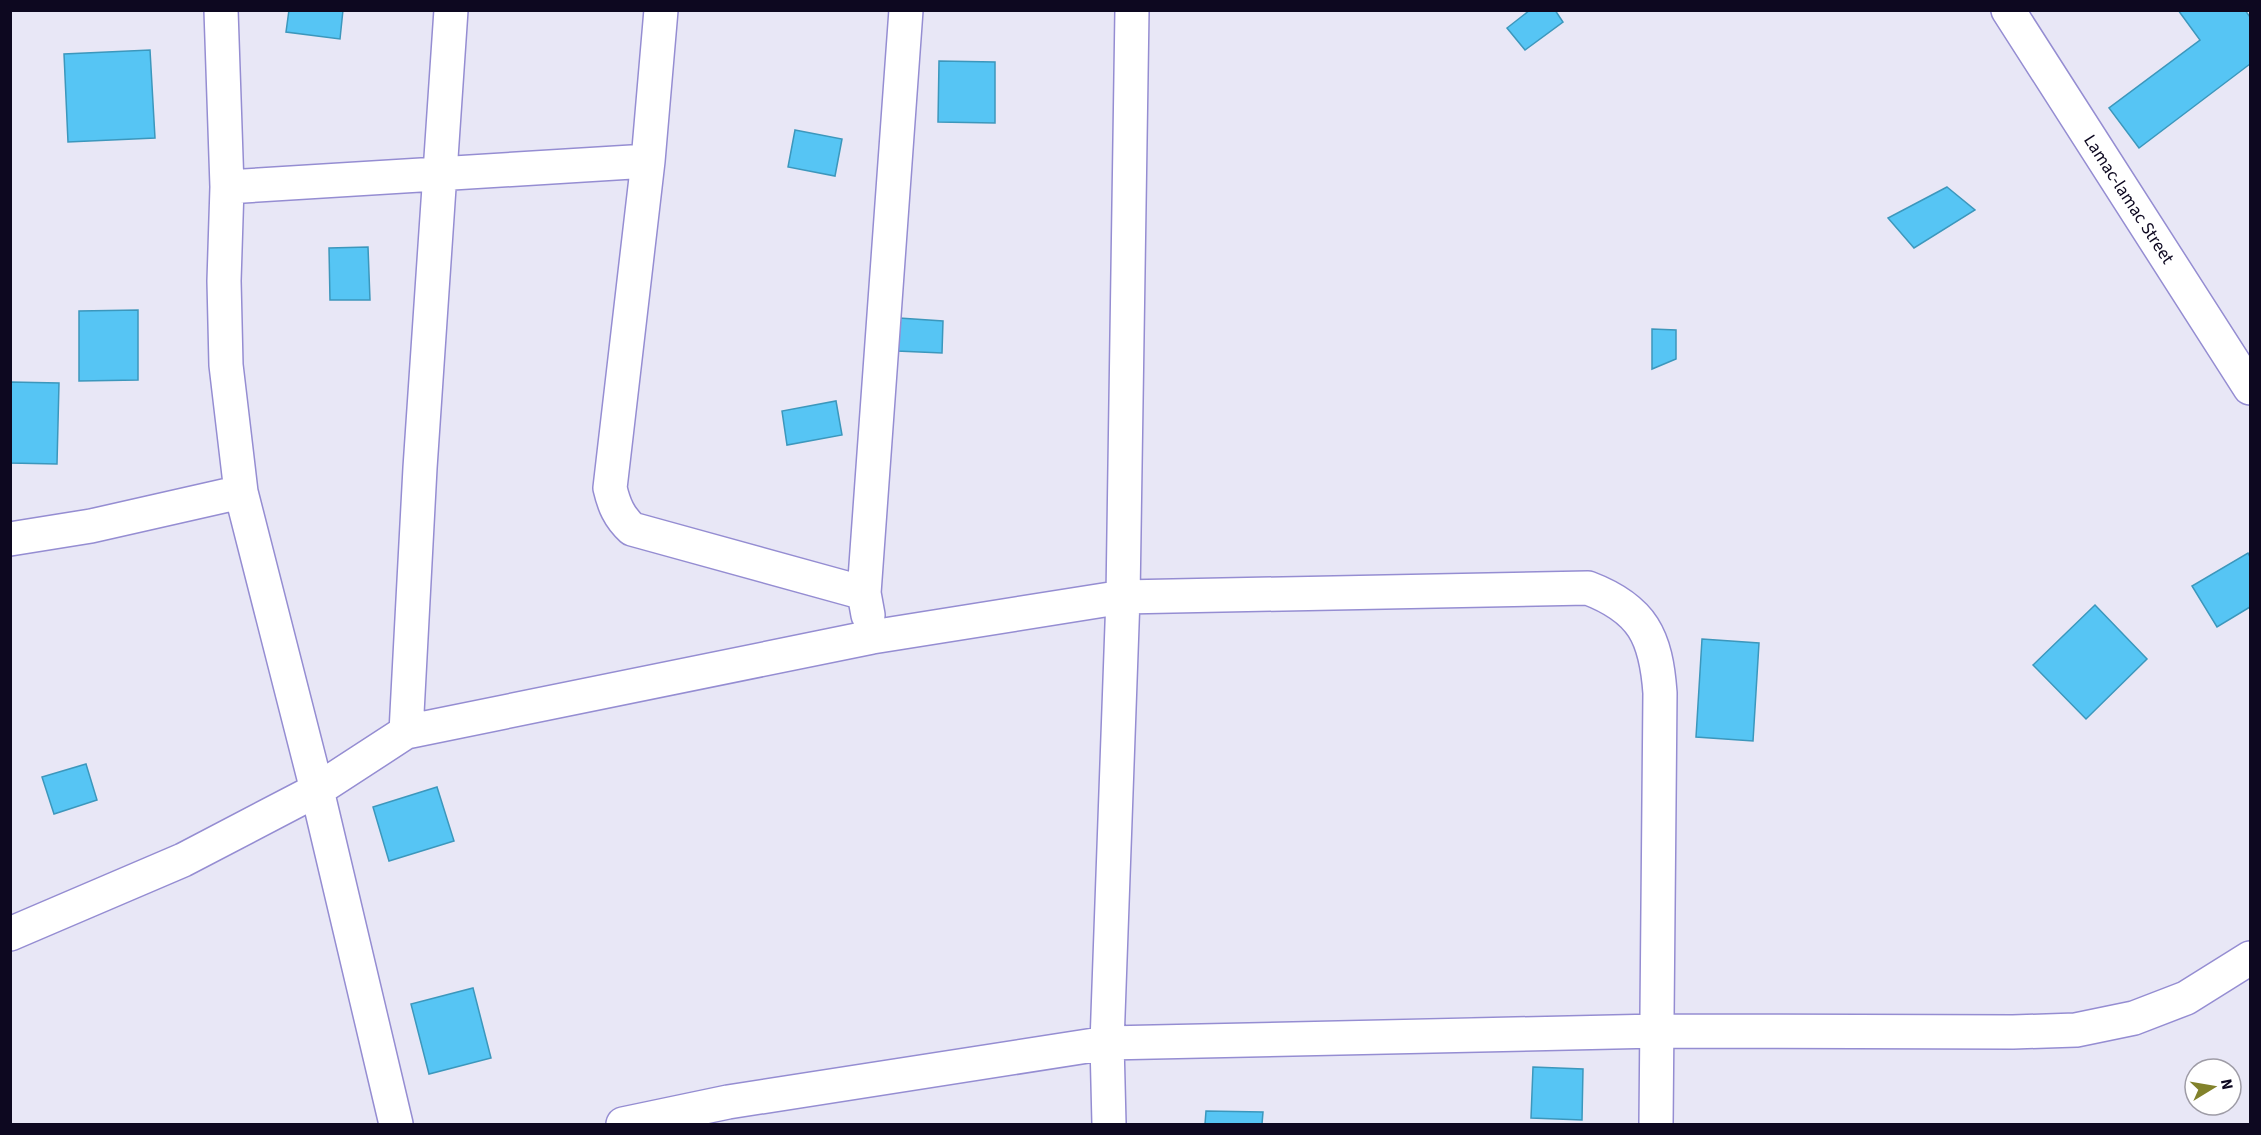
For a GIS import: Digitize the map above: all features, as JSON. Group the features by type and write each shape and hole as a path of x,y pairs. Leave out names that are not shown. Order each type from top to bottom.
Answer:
{"street":[{"path":"221,10 226,187 224,281 226,365 241,492 316,790 396,1125"},
{"path":"406,732 452,10"},
{"path":"661,10 648,161 610,488 621,518 632,530 864,593"},
{"path":"872,637 864,593 906,10"},
{"path":"1108,1125 1107,1043 1123,597 1132,10"},
{"name":"Lamac-lamac Street","path":"2008,10 2250,388"},
{"path":"226,187 648,161"},
{"path":"10,539 91,526 241,492"},
{"path":"10,934 183,860 316,790 406,732 872,637 1123,597 1588,588 1612,598 1633,613 1649,635 1658,661 1660,693 1656,1125"},
{"path":"623,1125 728,1101 1107,1043 1658,1031 2013,1032 2076,1030 2134,1018 2186,998 2250,958"}],"building":[{"path":"289,10 343,10 340,39 286,32"},
{"path":"1530,10 1555,10 1563,22 1525,50 1507,28"},
{"path":"2178,10 2245,10 2250,17 2250,64 2139,148 2109,108 2200,40"},
{"path":"150,50 155,138 68,142 64,54"},
{"path":"939,61 995,62 995,123 938,122"},
{"path":"795,130 842,139 835,176 788,167"},
{"path":"1947,187 1975,210 1914,248 1888,218"},
{"path":"368,247 370,300 330,300 329,248"},
{"path":"138,310 138,380 79,381 79,311"},
{"path":"899,318 943,321 942,353 897,351"},
{"path":"1652,329 1676,330 1676,359 1652,369"},
{"path":"10,382 59,383 57,464 10,463"},
{"path":"836,401 842,435 787,445 782,411"},
{"path":"2248,553 2250,557 2250,607 2217,627 2192,586"},
{"path":"2095,605 2147,659 2086,719 2033,665"},
{"path":"1702,639 1759,643 1753,741 1696,737"},
{"path":"86,764 97,800 54,814 42,777"},
{"path":"437,787 454,841 389,861 373,807"},
{"path":"473,988 491,1058 429,1074 411,1004"},
{"path":"1533,1067 1583,1069 1582,1120 1531,1118"},
{"path":"1206,1111 1263,1112 1262,1124 1205,1124"}]}
